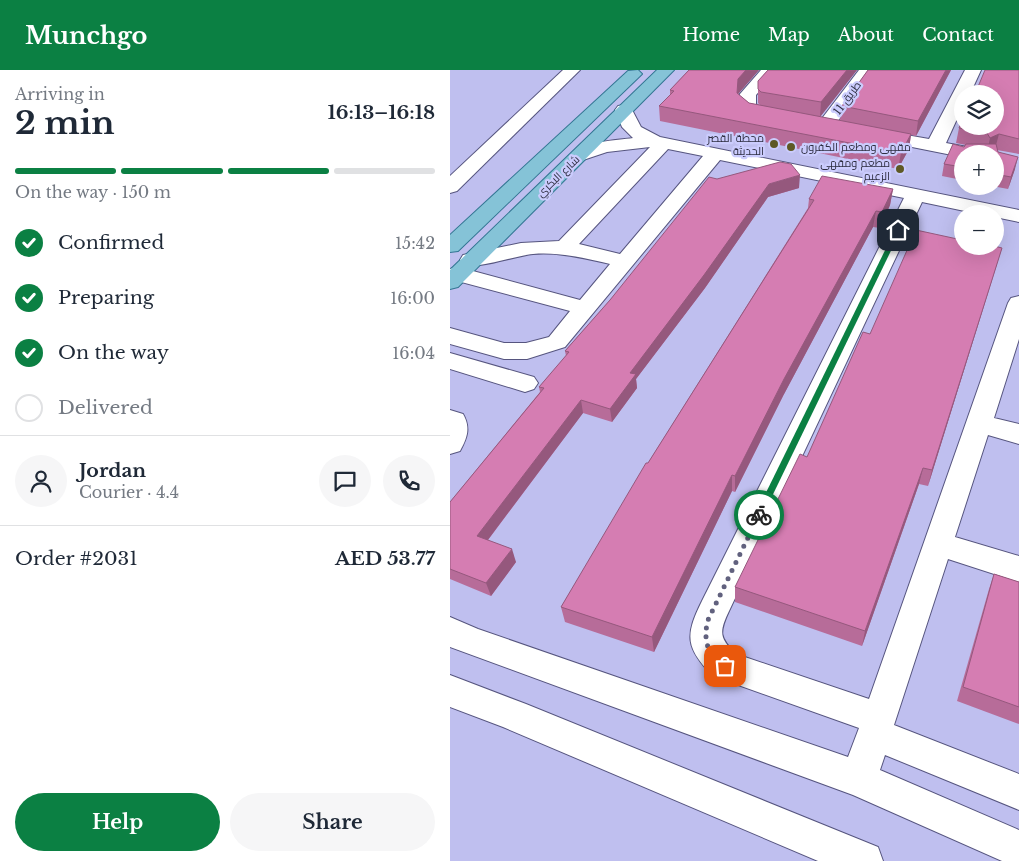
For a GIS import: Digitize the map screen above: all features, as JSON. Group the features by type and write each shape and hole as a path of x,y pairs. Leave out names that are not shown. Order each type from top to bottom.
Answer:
{"main road":[{"name":"شارع البكري","path":"450,246 638,70"},
{"name":"شارع البكري","path":"460,272 666,70"}],"street":[{"path":"450,187 572,70"},
{"path":"770,70 748,94 747,106 755,112 791,119"},
{"name":"طريق 11","path":"826,126 867,70"},
{"path":"935,146 973,70"},
{"path":"624,110 628,123 635,133 659,142 1019,216"},
{"path":"808,122 954,150"},
{"path":"580,155 604,147 659,142"},
{"path":"564,249 659,142"},
{"path":"450,336 504,351 527,351 557,342 715,154"},
{"path":"915,195 707,622 705,639 710,652 725,666 876,727 1019,792"},
{"path":"460,272 525,248 564,249 624,261"},
{"path":"460,272 585,308"},
{"path":"858,778 978,422 1017,318"},
{"path":"450,361 525,383"},
{"path":"450,419 454,422 455,431 450,444"},
{"path":"978,422 1019,434"},
{"path":"937,544 1019,569"},
{"path":"450,631 477,644 858,778 1019,849"},
{"path":"450,690 864,861"}],"building":[{"path":"689,70 746,70 738,79 737,93 749,103 911,134 901,153 659,106 674,91 670,90"},
{"path":"768,70 847,70 821,102 761,92 758,89 758,81"},
{"path":"868,70 946,70 918,121 842,106"},
{"path":"985,70 1019,70 1019,139 1003,135 1004,85 979,85"},
{"path":"953,144 957,145 954,145 954,166 944,164"},
{"path":"966,144 996,145 965,145"},
{"path":"1004,154 1018,157 1011,177 1004,176"},
{"path":"780,162 791,164 800,175 769,184 704,275 630,373 636,374 610,409 581,400 477,536 512,549 486,583 450,569 450,502 544,388 539,387 569,352 565,351 610,300 709,177 717,179"},
{"path":"822,176 893,189 882,212 876,211 784,379 735,476 732,475 652,637 561,607 646,463 648,463 814,200 809,199"},
{"path":"916,230 954,238 954,255 1000,255 932,470 923,468 865,631 735,587 800,454 807,457 863,332 870,334"},
{"path":"994,574 1019,582 1019,707 963,687"}],"way so far":[{"path":"725,666 710,652 705,639 707,622 759,515"}],"place":[{"name":"محطة القصر الحديثة","path":"774,144"},
{"name":"مقهى ومطعم الكفرون","path":"791,147"},
{"name":"مطعم ومقهى الزعيم","path":"900,169"}],"route":[{"path":"759,515 898,230"}]}
